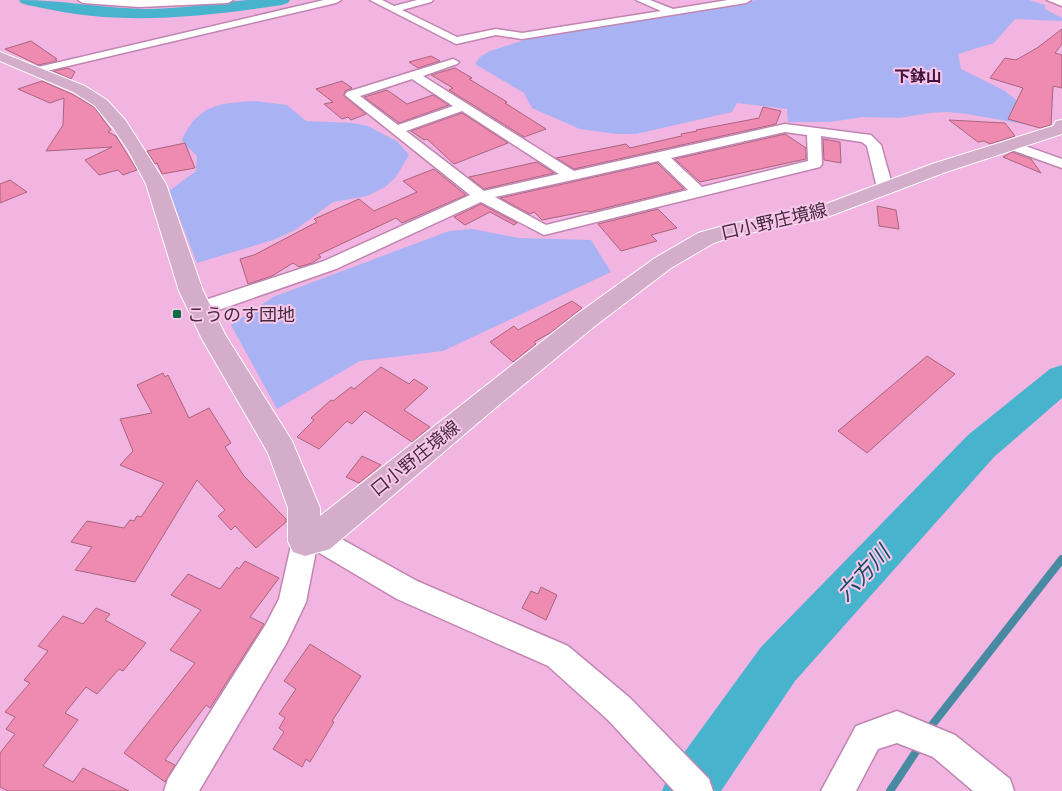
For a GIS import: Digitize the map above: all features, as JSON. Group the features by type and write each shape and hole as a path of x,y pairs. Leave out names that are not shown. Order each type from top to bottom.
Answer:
{"main road":[{"path":"0,56 80,90 101,103 120,125 156,184 191,291 215,339 282,450 304,508 311,540"},
{"name":"口小野庄境線","path":"311,540 490,396 663,263 706,238 722,233 815,215 885,188 1061,129 1062,125"}],"street":[{"path":"83,0 138,4 228,0"},
{"path":"34,71 336,0"},
{"path":"375,0 456,41 492,31 503,31 522,36 746,0"},
{"path":"393,9 428,0"},
{"path":"641,0 675,12"},
{"path":"1052,0 1062,3"},
{"path":"453,62 351,96 480,196 544,230 814,164 814,132"},
{"path":"414,75 571,175"},
{"path":"396,130 464,106"},
{"path":"200,309 330,265 480,196 785,128 866,138 874,145 885,188"},
{"path":"1011,145 1062,164"},
{"path":"660,156 699,192"},
{"path":"180,791 276,634 292,602 311,540 407,590 558,656 620,709 697,791"},
{"path":"837,791 849,773 867,737 897,727 944,746 998,791"}],"shaded area":[{"path":"756,0 1029,0 1045,5 1045,9 1062,18 1062,21 1015,19 994,43 958,54 961,69 1005,91 1026,108 1023,124 947,112 900,118 863,117 830,122 788,122 787,109 737,103 732,112 636,134 617,134 580,129 532,108 524,93 475,64 480,57 490,51 531,38 739,5"},
{"path":"255,101 287,105 306,121 352,123 368,126 398,142 409,155 396,177 385,187 367,196 333,202 295,230 273,240 197,263 169,191 196,171 197,156 182,141 183,137 196,119 210,108 218,105"},
{"path":"472,229 519,238 591,240 611,272 443,351 360,361 277,409 231,325 273,297 449,231"}],"building":[{"path":"1062,29 1062,44 1055,53 1062,55 1062,88 1053,86 1051,125 1040,128 1008,119 1023,88 990,78 1005,58 1016,60 1037,48"},
{"path":"31,41 57,59 55,59 57,61 38,65 5,49"},
{"path":"431,56 440,61 418,68 409,62"},
{"path":"68,68 75,72 71,79 53,71"},
{"path":"455,68 546,129 524,137 449,90 453,88 431,75"},
{"path":"42,81 72,94 94,107 111,130 108,132 116,136 137,170 123,175 118,170 99,175 85,160 112,147 46,151 63,125 64,98 50,103 18,89"},
{"path":"342,81 352,88 345,91 344,96 366,114 351,120 348,117 342,119 324,104 333,102 316,89"},
{"path":"387,90 407,104 433,95 449,105 399,123 364,97"},
{"path":"763,107 781,111 776,124 574,169 556,158 626,144 630,148 682,136 681,134 696,130 759,118"},
{"path":"462,113 508,143 454,164 427,139 424,140 411,131"},
{"path":"949,120 1005,123 1015,136 990,144 984,141 978,142"},
{"path":"785,134 806,148 806,159 700,182 675,159"},
{"path":"823,139 840,142 841,163 824,160"},
{"path":"185,143 195,168 162,174 157,163 155,164 147,151"},
{"path":"1012,152 1031,159 1041,173 1003,157"},
{"path":"537,162 554,173 484,189 469,177"},
{"path":"657,163 684,189 589,212 542,220 534,212 530,214 500,198"},
{"path":"434,169 466,195 402,223 396,218 318,255 321,257 312,263 299,267 293,263 272,276 248,284 240,259 254,255 317,222 314,219 359,199 374,211 417,192 403,181"},
{"path":"10,180 27,192 0,203 0,184"},
{"path":"481,204 517,223 514,225 490,212 465,225 454,217"},
{"path":"877,206 896,210 899,229 879,226"},
{"path":"658,209 677,228 651,235 657,241 621,251 598,224"},
{"path":"572,301 582,308 550,333 534,342 536,344 513,362 490,342 514,326 518,330"},
{"path":"927,356 955,374 867,453 838,431"},
{"path":"381,367 409,384 414,379 428,388 404,410 430,427 412,442 365,411 352,424 347,421 319,449 297,437 314,420 311,418 331,400 333,401 351,387 354,389"},
{"path":"163,373 165,377 168,375 189,418 209,408 231,443 225,447 244,476 286,519 286,522 256,548 235,526 231,530 218,516 225,510 197,480 135,582 75,570 92,547 71,542 87,521 124,528 130,520 134,521 137,516 141,517 164,483 120,465 133,451 120,419 152,413 137,385"},
{"path":"362,456 381,465 359,483 346,477"},
{"path":"245,561 279,578 250,617 264,624 210,708 206,705 165,760 175,765 165,782 124,753 195,663 170,650 201,610 171,595 188,574 220,589 237,567 239,569"},
{"path":"541,587 557,595 546,620 522,608 531,591 538,594"},
{"path":"96,608 110,614 105,620 146,643 123,671 119,669 97,694 86,687 65,713 78,720 43,766 73,782 83,768 129,791 8,791 0,787 0,753 15,734 6,729 15,717 5,712 30,683 24,680 48,651 38,646 63,616 83,624"},
{"path":"310,644 361,676 332,721 334,722 310,762 306,759 302,767 273,749 284,732 279,728 285,718 279,714 296,689 284,681"}],"waterway":[{"path":"27,0 93,11 125,13 170,13 282,0"},
{"name":"六方川","path":"689,791 778,664 981,446 1062,378"},
{"path":"932,725 1062,559"},
{"path":"890,791 919,747"}],"place":[{"name":"こうのす団地","path":"177,314"}],"district":[{"name":"下鉢山","path":"918,76"}]}
